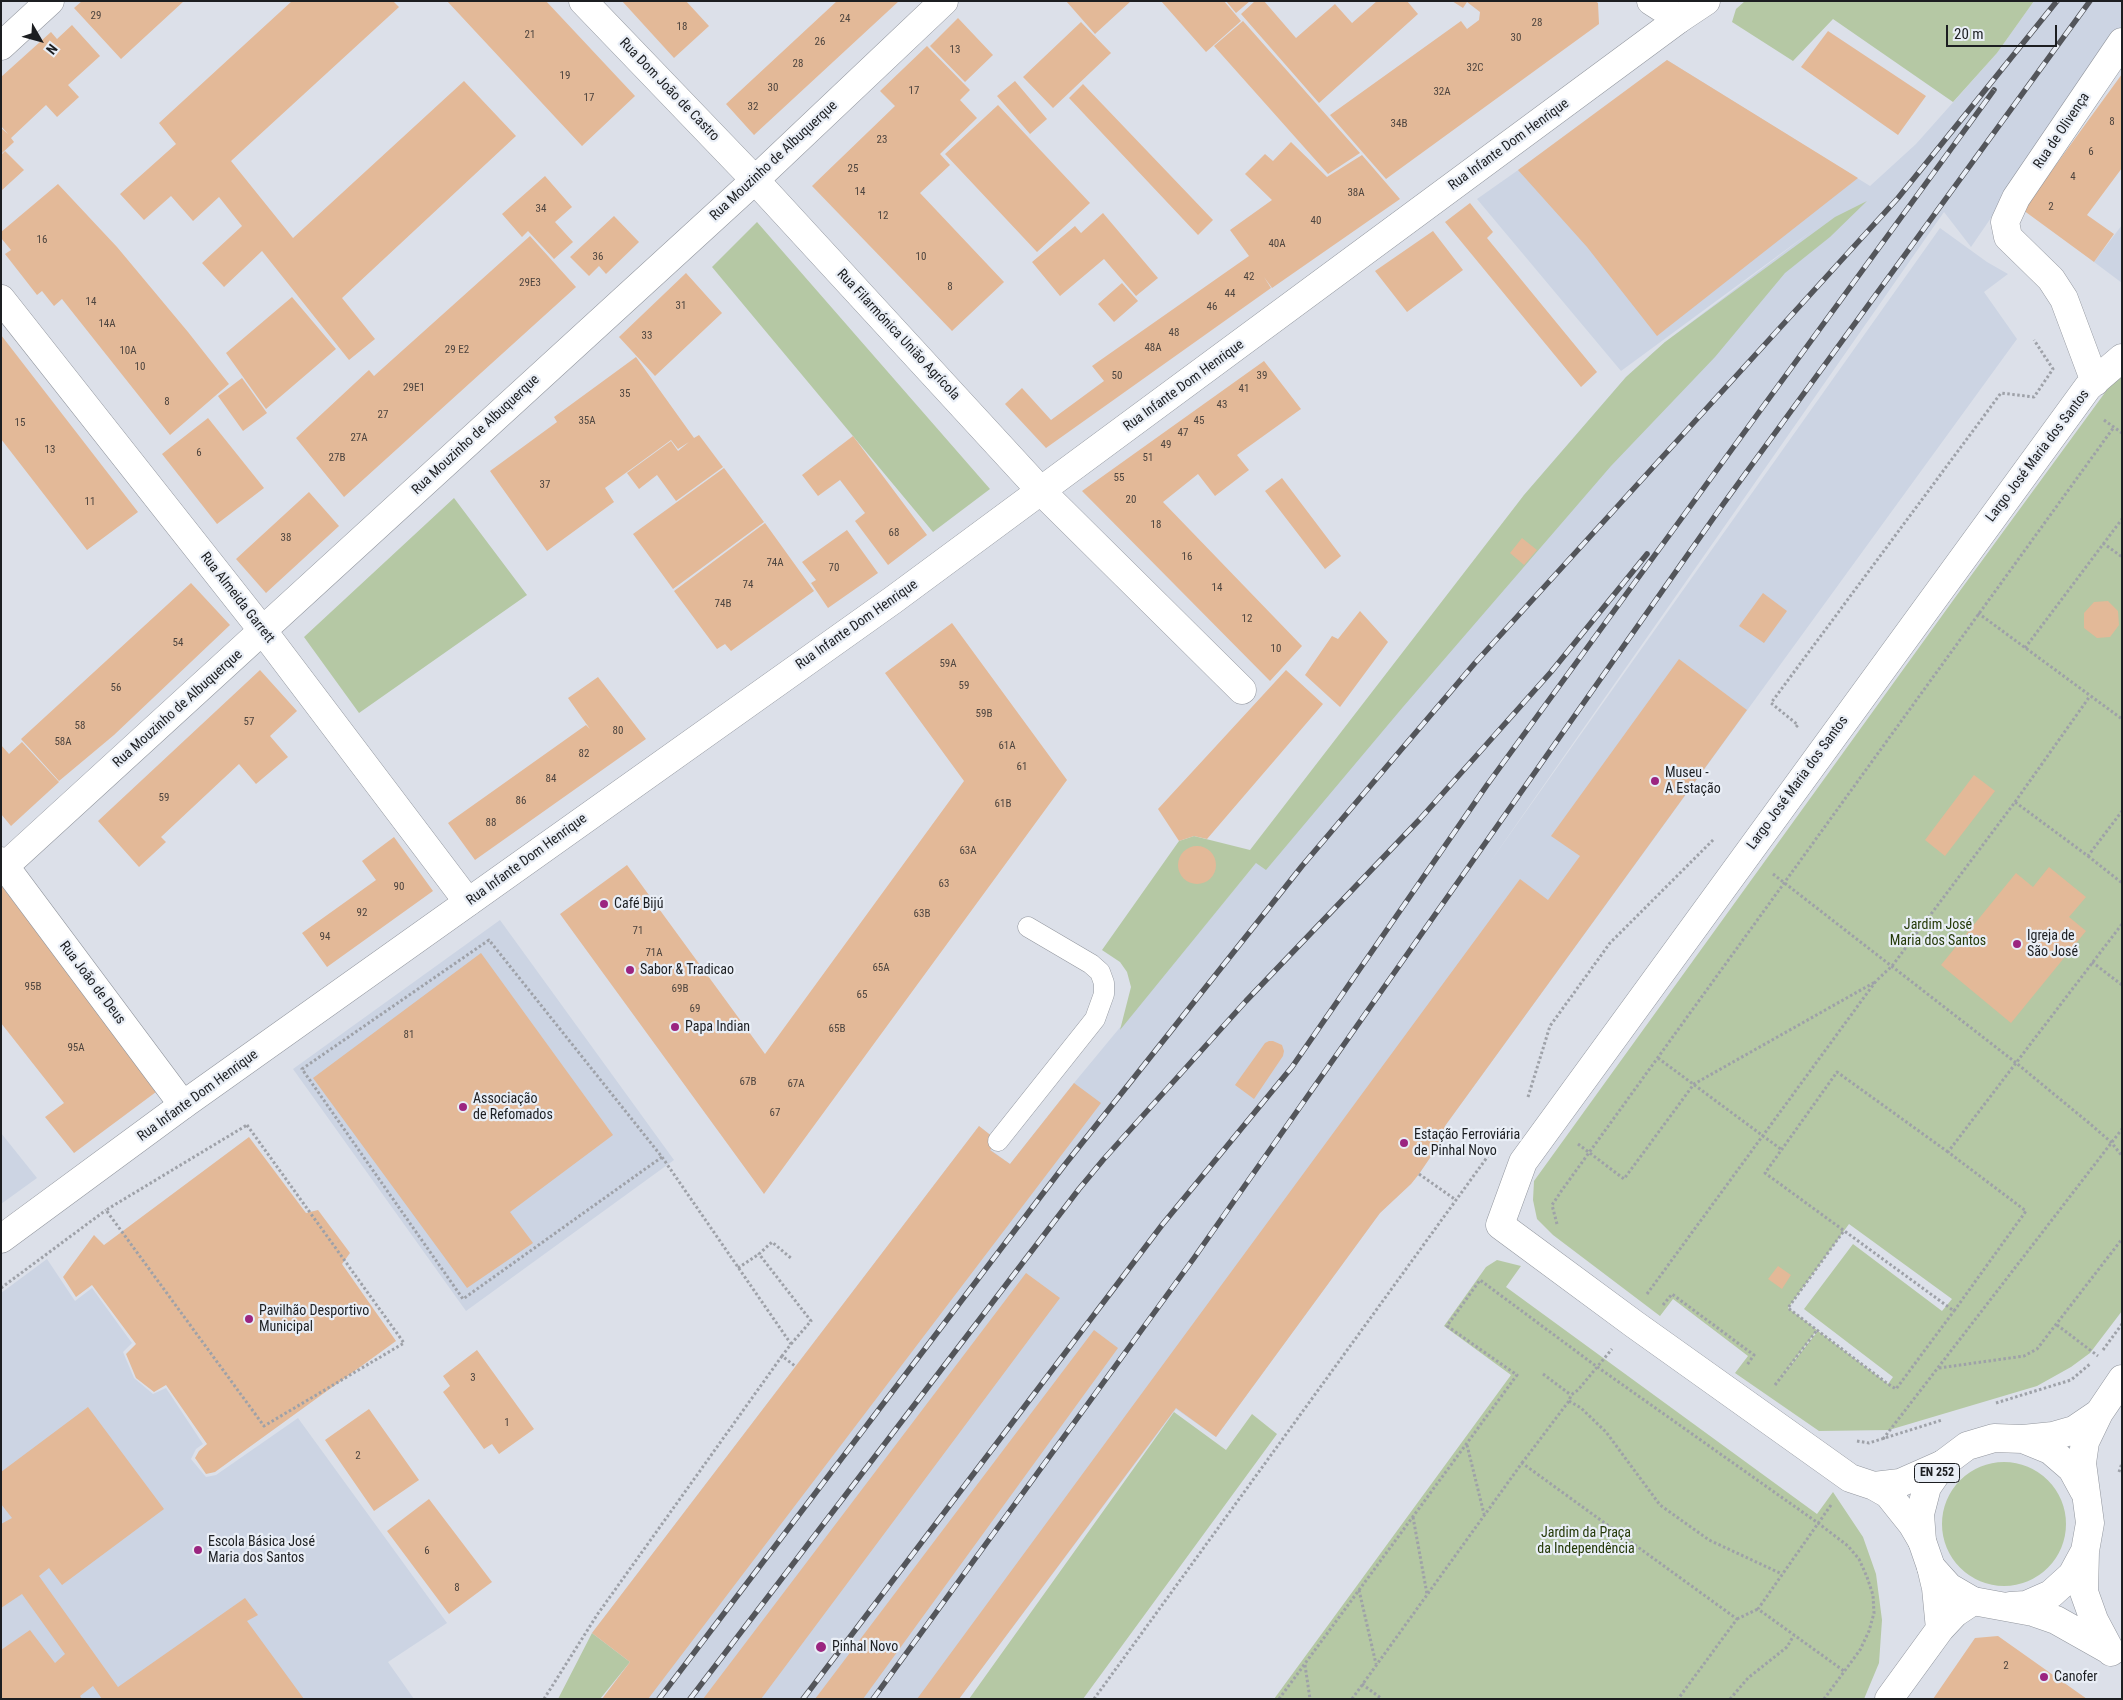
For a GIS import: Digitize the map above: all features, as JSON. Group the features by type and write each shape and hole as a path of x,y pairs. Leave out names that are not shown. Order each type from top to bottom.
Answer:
{"street":[{"path":"1,46 50,1"},
{"name":"Rua Dom João de Castro","path":"583,1 754,180"},
{"name":"Rua Mouzinho de Albuquerque","path":"3,863 263,631 754,180 944,1"},
{"path":"1651,1 1679,19"},
{"name":"Rua Infante Dom Henrique","path":"1,1240 183,1105 894,600 1679,19 1706,1"},
{"name":"Rua de Olivença","path":"2095,382 2064,299 2052,279 2008,237 2005,222 2016,198 2122,42"},
{"name":"Rua Filarmónica União Agrícola","path":"754,180 1041,491 1242,690"},
{"name":"Rua Almeida Garrett","path":"1,299 263,631 468,902"},
{"name":"Largo José Maria dos Santos","path":"1634,1324 1500,1225 1523,1162 2088,387 2122,358"},
{"name":"Rua João de Deus","path":"3,863 183,1105"},
{"path":"1634,1324 1850,1478 1874,1486 1888,1494 1912,1524 1922,1541"},
{"name":"EN 252","path":"2116,1658 2094,1620 2084,1592 2085,1552 2090,1523 2082,1462 2085,1442 2099,1413 2122,1379"},
{"name":"EN 252","path":"2099,1413 2074,1430 2053,1436 2023,1439 1994,1438 1967,1446 1943,1464 1927,1487 1920,1514 1922,1541 1932,1567 1949,1587 1972,1601 2033,1612 2056,1620 2116,1658"},
{"name":"EN 252","path":"2023,1439 2050,1450 2072,1469 2086,1494"},
{"path":"1874,1486 1900,1483 1943,1464"},
{"name":"EN 252","path":"1999,1607 2026,1605 2051,1594 2072,1576 2085,1552"},
{"path":"1932,1567 1940,1629"},
{"path":"1889,1699 1940,1629 1955,1613 1972,1601"}],"lane":[{"path":"998,1141 1095,1020 1104,994 1104,983 1100,972 1091,964 1028,927"}],"path":[{"path":"1792,732 1798,724 1771,703 2001,392 2034,397 2053,369 2034,340"},
{"path":"1558,1227 1552,1205 2114,427"},
{"path":"2026,648 2122,519"},
{"path":"2103,543 2122,557"},
{"path":"1978,613 2122,719"},
{"path":"1646,1296 1876,981 1892,966 2015,802 2090,696"},
{"path":"2015,802 2122,883"},
{"path":"2088,856 2122,811"},
{"path":"1525,1105 1550,1026 1610,943 1720,834 1748,853 1784,883 2016,1062 2111,1142 2122,1156"},
{"path":"1948,1152 2122,924"},
{"path":"662,1157 463,1299 302,1069 489,940 662,1157 791,1344"},
{"path":"2092,962 2122,985"},
{"path":"1589,1153 1624,1179 1694,1084 1876,981"},
{"path":"1658,1058 1782,1150"},
{"path":"1844,1232 1788,1308 1896,1390 1954,1311 2026,1211 1837,1072 1765,1173 1954,1311"},
{"path":"1,1288 106,1210 247,1125 404,1343 264,1426 106,1210"},
{"path":"1883,1439 2122,1129"},
{"path":"1094,1699 1490,1153"},
{"path":"1419,1174 1456,1200"},
{"path":"1938,1368 2024,1356 2038,1349 2122,1239"},
{"path":"738,1268 759,1254 772,1242 792,1259"},
{"path":"544,1699 593,1620 782,1356 811,1321 759,1254"},
{"path":"1279,1699 1517,1375 1447,1326 1480,1280 1596,1366 1848,1546 1859,1559 1873,1595 1874,1613 1869,1631 1860,1650 1824,1699"},
{"path":"1638,1290 1654,1301"},
{"path":"1662,1307 1672,1294 1754,1355 1746,1366 1753,1371"},
{"path":"1352,1699 1484,1514 1569,1401 1571,1395 1578,1390 1596,1366 1634,1324"},
{"path":"1989,1406 2070,1380 2099,1356 2122,1324"},
{"path":"2057,1325 2099,1356"},
{"path":"1774,1386 1817,1330"},
{"path":"782,1356 795,1366"},
{"path":"1543,1374 1571,1395"},
{"path":"1767,1381 1782,1392"},
{"path":"1569,1401 1581,1408 1606,1432 1660,1505 1709,1540 1782,1574"},
{"path":"1850,1438 1869,1443 1944,1420"},
{"path":"1467,1444 1484,1514"},
{"path":"1522,1463 1737,1619"},
{"path":"1413,1516 1428,1594"},
{"path":"1678,1699 1737,1619 1758,1609 1818,1524"},
{"path":"1359,1590 1376,1665"},
{"path":"1758,1609 1844,1671"},
{"path":"1730,1699 1748,1678 1787,1647 1794,1635"},
{"path":"1305,1664 1310,1699"},
{"path":"1362,1684 1382,1699"}],"shaded area":[{"path":"2034,1 2122,1 2122,27 1971,247 1944,212 1488,865 1940,228 1987,262 2008,274 1984,292 2017,339 1445,1126 1436,1149 1419,1174 1380,1213 1216,1437 1176,1409 959,1699 602,1699 630,1662 592,1633 979,1126 998,1141 991,1150 1010,1164 1074,1083 1256,863 1524,495 1626,377 1665,342 1817,227 1621,371 1477,199 1568,135 1667,60 1870,186 1916,144 1997,53"},
{"path":"2122,225 2122,283 2094,262"},
{"name":"Associação de Refomados","path":"500,920 674,1160 466,1311 293,1069"},
{"path":"1,1133 37,1178 1,1204"},
{"name":"Escola Básica José Maria dos Santos","path":"47,1259 75,1301 92,1288 132,1343 123,1352 134,1378 153,1394 166,1388 203,1444 196,1449 191,1459 206,1477 216,1475 298,1418 447,1623 388,1662 414,1699 1,1699 1,1293"}],"green space":[{"path":"1745,1 2034,1 1997,53 1953,102 1833,19 1793,61 1732,22 1736,9"},
{"path":"1867,201 1830,237 1785,273 1715,357 1611,466 1403,707 1266,870 1256,863 1120,1030 1131,987 1127,972 1120,962 1102,950 1179,841 1194,836 1250,850 1524,495 1626,377 1665,342 1835,217"},
{"path":"757,222 990,489 933,532 712,267"},
{"name":"Jardim José Maria dos Santos","path":"2122,377 2122,1311 2090,1353 2071,1367 2037,1386 1889,1430 1819,1431 1735,1373 1748,1356 1673,1299 1660,1316 1553,1235 1537,1219 1533,1200 1534,1181 2112,383","holes":["1849,1224 1952,1299 1942,1311 1853,1244 1804,1309 1893,1377 1888,1384 1818,1331 1778,1381 1817,1330 1788,1308"]},
{"path":"454,498 527,595 359,713 304,637"},
{"name":"Jardim da Praça da Independência","path":"1497,1260 1521,1266 1506,1287 1817,1514 1833,1492 1863,1537 1876,1574 1882,1620 1879,1663 1864,1699 1274,1699 1511,1375 1444,1326 1486,1267"},
{"path":"1174,1412 1226,1450 1252,1414 1277,1434 1083,1699 969,1699"},
{"path":"2004,1462 2028,1466 2048,1480 2062,1500 2066,1524 2062,1548 2048,1568 2028,1582 2004,1586 1980,1582 1960,1568 1946,1548 1942,1524 1946,1500 1960,1480 1980,1466"},
{"path":"592,1633 630,1662 600,1699 558,1699"}],"building":[{"path":"82,1 184,1 121,59 74,8"},
{"path":"292,1 393,1 399,7 231,161 293,238 464,81 516,136 342,298 375,339 349,360 262,251 224,287 202,263 242,226 219,197 193,221 171,196 144,220 120,194 176,144 159,123"},
{"path":"447,1 546,1 635,96 582,146"},
{"path":"622,1 686,1 709,26 674,58"},
{"path":"837,1 899,1 754,135 726,104"},
{"path":"1066,1 1131,1 1095,34"},
{"path":"1161,1 1224,1 1241,21 1206,52"},
{"path":"1226,1 1250,1 1236,13"},
{"path":"1255,1 1264,1 1296,38 1335,4 1352,23 1377,1 1407,1 1418,14 1319,103 1241,14"},
{"path":"1452,1 1595,1 1598,3 1599,24 1386,179 1330,115 1461,21 1467,29 1479,20 1480,12 1467,2 1463,8"},
{"path":"958,18 993,55 965,82 930,46"},
{"path":"1243,21 1360,153 1328,174 1214,46"},
{"path":"1081,22 1111,53 1053,108 1023,77"},
{"path":"72,25 100,56 68,85 79,97 57,117 46,105 11,138 14,142 1,154 1,128 8,134 1,126 1,77 51,32 57,39"},
{"path":"1828,31 1926,96 1898,135 1801,67"},
{"path":"927,46 970,90 960,100 977,118 940,154 950,165 920,193 1004,282 952,331 812,186 895,106 880,91"},
{"path":"1667,60 1858,178 1657,336 1587,247 1518,170"},
{"path":"2122,74 2122,168 2087,215 2114,234 2094,262 2023,210"},
{"path":"1015,81 1047,119 1030,134 997,96"},
{"path":"1083,84 1213,220 1198,235 1069,98"},
{"path":"998,105 1090,203 1037,252 945,154"},
{"path":"1291,142 1327,177 1362,155 1400,199 1272,288 1264,277 1271,288 1046,448 1005,404 1022,388 1051,420 1104,381 1092,366 1249,256 1230,230 1272,200 1245,174 1265,154 1273,161"},
{"path":"5,151 24,170 1,191 1,155"},
{"path":"545,176 572,207 555,222 573,242 554,259 528,231 522,237 502,214"},
{"path":"58,184 117,247 229,384 170,435 62,299 54,306 42,291 37,295 5,254 11,250 1,238 1,232"},
{"path":"1470,203 1493,232 1487,238 1597,372 1581,387 1445,222"},
{"path":"1103,213 1158,278 1136,296 1104,259 1060,296 1032,262 1075,226 1081,233"},
{"path":"614,216 639,242 606,274 599,266 589,276 570,257"},
{"path":"1433,231 1463,270 1407,312 1375,271"},
{"path":"530,236 576,287 344,497 296,438 369,370 374,376"},
{"path":"686,273 722,313 655,376 619,337"},
{"path":"1122,283 1138,301 1114,322 1098,304"},
{"path":"292,297 336,349 266,409 226,353"},
{"path":"1,335 138,512 87,550 1,439"},
{"path":"636,357 694,438 699,435 723,467 676,501 657,475 639,489 627,473 671,441 678,451 689,442 678,449 671,440 605,488 614,502 547,551 490,471 557,422 554,417"},
{"path":"1264,361 1301,409 1237,455 1249,470 1215,496 1198,474 1163,502 1302,646 1270,681 1082,491"},
{"path":"242,378 267,413 243,431 218,396"},
{"path":"208,418 264,488 217,524 162,454"},
{"path":"853,436 927,535 888,565 855,521 865,513 840,480 818,496 802,475"},
{"path":"724,468 764,522 673,589 633,534"},
{"path":"1282,478 1341,556 1325,569 1265,491"},
{"path":"309,492 339,526 266,593 236,559"},
{"path":"765,523 814,591 731,651 725,644 717,649 674,591"},
{"path":"847,530 878,573 828,608 811,583 816,580 802,562"},
{"path":"1522,538 1537,550 1524,565 1510,553"},
{"path":"191,583 230,625 114,735 59,781 21,739"},
{"path":"1763,593 1787,611 1764,643 1739,626"},
{"path":"2108,601 2118,611 2119,625 2110,637 2097,638 2084,628 2084,613 2094,602"},
{"path":"1360,611 1388,642 1340,707 1305,675 1332,636 1338,639"},
{"path":"952,623 1067,780 764,1194 560,914 627,865 765,1054 964,781 885,673"},
{"path":"1679,659 1747,710 1445,1126 1436,1149 1419,1174 1380,1213 1216,1437 1176,1408 959,1699 917,1699 1520,879 1548,900 1580,856 1551,836"},
{"path":"260,670 297,711 270,736 288,757 256,784 239,764 161,837 166,842 139,867 98,821"},
{"path":"1286,670 1323,704 1207,839 1194,836 1179,841 1158,809"},
{"path":"598,677 646,739 475,860 448,823 586,725 590,729 568,698"},
{"path":"22,742 59,782 11,826 1,814 1,745 9,754"},
{"path":"1974,775 1995,791 1945,856 1925,840"},
{"path":"394,837 433,891 327,967 302,933 376,880 362,861"},
{"path":"1197,846 1210,852 1216,865 1210,878 1197,884 1184,878 1178,865 1184,852"},
{"name":"Igreja de São José","path":"2049,867 2086,897 2069,917 2086,931 2011,1023 1941,965 2016,873 2033,887"},
{"path":"1,885 130,1054 156,1092 74,1153 45,1117 64,1103 1,1023"},
{"name":"Associação de Refomados","path":"481,953 613,1135 510,1212 533,1243 467,1288 313,1078"},
{"path":"1269,1041 1282,1045 1283,1056 1254,1099 1235,1085 1265,1043"},
{"path":"1074,1083 1101,1103 648,1699 602,1699 630,1662 592,1633 979,1126 998,1141 990,1150 1010,1164"},
{"name":"Pavilhão Desportivo Municipal","path":"249,1137 306,1213 318,1210 350,1253 342,1264 396,1341 215,1472 206,1474 195,1458 199,1451 207,1444 166,1385 154,1392 136,1378 126,1354 136,1344 92,1285 76,1297 63,1277 94,1235 104,1245"},
{"path":"1778,1266 1791,1275 1782,1289 1768,1279"},
{"path":"1026,1273 1060,1298 761,1699 703,1699"},
{"path":"1094,1330 1118,1348 863,1699 815,1699"},
{"path":"477,1350 534,1429 499,1454 492,1444 484,1449 443,1392 450,1386 443,1376"},
{"path":"88,1407 164,1509 62,1585 49,1568 39,1576 118,1687 245,1598 258,1615 247,1621 304,1699 102,1699 93,1686 80,1696 82,1699 1,1699 1,1650 30,1630 55,1663 65,1654 22,1594 1,1608 1,1524 12,1518 1,1504 1,1472"},
{"path":"369,1409 419,1480 374,1511 325,1440"},
{"path":"429,1499 492,1582 449,1614 387,1531"},
{"path":"1998,1636 2087,1699 1933,1699 1975,1638"}],"railway":[{"path":"659,1699 1063,1167 1302,866 1475,663 1898,198 2057,1"},
{"path":"873,1699 1194,1258 1724,503 2090,1"},
{"path":"803,1699 1162,1225 1292,1067 1487,785 1994,90"},
{"path":"690,1699 1103,1160 1246,1001 1420,819 1551,672 1647,554"}],"place":[{"name":"Museu - A Estação","path":"1655,781"},
{"name":"Café Bijú","path":"604,904"},
{"name":"Igreja de São José","path":"2017,944"},
{"name":"Sabor & Tradicao","path":"630,970"},
{"name":"Papa Indian","path":"675,1027"},
{"name":"Associação de Refomados","path":"463,1107"},
{"name":"Estação Ferroviária de Pinhal Novo","path":"1404,1143"},
{"name":"Pavilhão Desportivo Municipal","path":"249,1319"},
{"name":"Escola Básica José Maria dos Santos","path":"198,1550"},
{"name":"Pinhal Novo","path":"821,1647"},
{"name":"Canofer","path":"2044,1677"}]}
